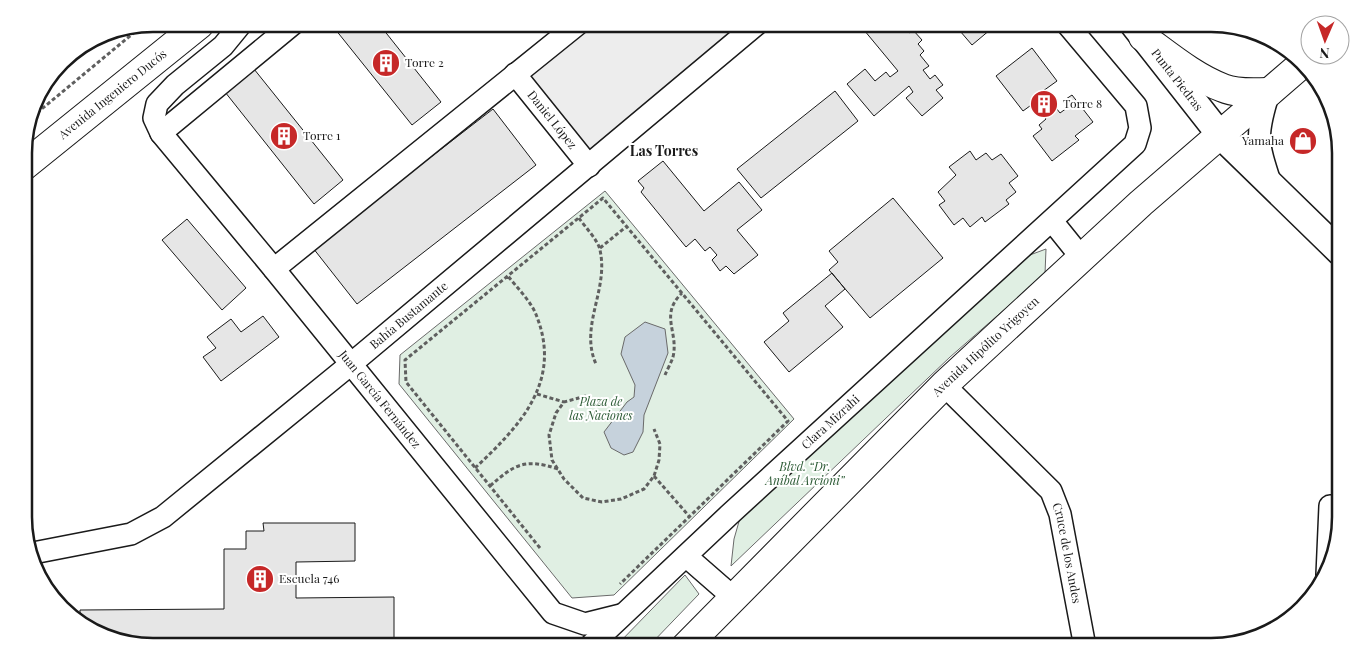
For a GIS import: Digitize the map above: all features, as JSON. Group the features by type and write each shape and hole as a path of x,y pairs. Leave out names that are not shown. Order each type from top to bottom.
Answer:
{"highway":[{"path":"1141,32 1184,66 1224,88 1244,92 1269,92"},
{"name":"Avenida Ingeniero Ducós","path":"33,159 189,33"},
{"name":"Avenida Hipólito Yrigoyen","path":"694,638 944,385 1081,257 1297,68"}],"street":[{"name":"Bahía Bustamante","path":"38,552 132,534 163,517 351,364 747,32"},
{"name":"Clara Mizrahi","path":"598,638 621,614 687,557 728,515 1135,144 1140,128 1136,106 1074,32"},
{"name":"Punta Piedras","path":"1140,32 1221,136 1332,244"},
{"path":"234,33 223,46 175,85 157,104 154,118 161,133 283,33"},
{"path":"274,269 567,33"},
{"name":"Daniel López","path":"515,74 589,166"},
{"path":"1269,92 1259,122 1258,148 1271,186"},
{"name":"Juan García Fernández","path":"161,133 553,613 585,624 621,614"},
{"path":"1052,221 1081,257"},
{"name":"Cruce de los Andes","path":"944,385 1051,491 1060,514 1083,638"},
{"path":"1328,548 1330,506"},
{"path":"687,557 734,598"}],"path":[{"path":"41,109 131,35"},
{"path":"540,548 406,382 405,360 603,198 788,421 619,585"},
{"path":"579,218 600,248 601,288 590,332 590,351 596,364"},
{"path":"600,248 626,226"},
{"path":"475,468 506,439 537,394 545,367 544,340 537,314 508,276"},
{"path":"665,375 673,356 670,320 673,302 682,293"},
{"path":"537,394 564,402 586,396"},
{"path":"564,402 556,412 549,435 552,460 583,498 602,502 621,499 644,489 654,476 659,460 660,444 654,429"},
{"path":"490,486 508,470 524,462 543,464 558,469"},
{"path":"654,476 689,516"}],"green space":[{"name":"Plaza de las Naciones","path":"605,191 794,419 614,595 572,598 399,384 400,355"},
{"name":"Blvd. “Dr. Aníbal Arcioni”","path":"1046,249 1045,274 950,357 731,566 734,539 740,518 1011,262"},
{"path":"685,575 699,594 657,638 624,638"}],"shaded area":[{"path":"747,32 589,166 515,74 567,33"},
{"path":"645,322 665,329 668,353 644,415 643,432 633,452 624,455 611,448 604,432 627,402 634,397 635,385 621,354 625,337"}],"building":[{"path":"866,32 915,32 922,40 918,44 924,51 920,55 929,66 923,70 930,79 935,75 943,85 936,90 943,98 922,116 906,98 913,92 909,86 874,116 847,84 865,69 875,81 886,72 890,77 898,71"},
{"path":"961,32 987,32 972,45"},
{"name":"Torre 2","path":"338,33 386,33 441,102 412,125"},
{"name":"Torre 8","path":"1032,48 1057,81 1043,91 1060,113 1071,105 1066,99 1072,95 1093,122 1075,136 1079,140 1052,161 1033,136 1042,129 1039,125 1046,119 1034,103 1023,111 996,76"},
{"name":"Torre 1","path":"254,69 343,180 314,204 225,92"},
{"path":"835,91 858,121 761,198 737,169"},
{"path":"493,109 536,165 357,304 313,248"},
{"path":"970,151 976,160 986,153 992,160 1001,154 1018,176 1009,183 1016,192 1006,200 1009,204 985,222 982,217 970,227 963,218 954,225 939,205 945,201 938,192 956,175 949,167"},
{"path":"663,161 704,211 739,182 762,210 737,230 758,255 734,274 726,266 720,271 712,260 717,255 710,247 705,251 695,239 686,247 641,192 644,188 638,181"},
{"path":"893,198 943,258 870,318 829,270 838,262 829,251"},
{"path":"187,219 246,288 222,310 162,240"},
{"path":"832,273 845,289 825,306 843,327 789,372 764,342 789,321 783,313"},
{"path":"263,316 279,337 221,381 203,357 216,348 207,337 231,319 241,332"},
{"name":"Escuela 746","path":"263,523 355,523 355,561 296,562 296,598 394,597 394,638 138,637 107,629 80,613 80,610 224,609 224,549 246,549 246,531 264,531"}],"place":[{"name":"Torre 2","path":"386,63"},
{"name":"Torre 8","path":"1044,104"},
{"name":"Torre 1","path":"284,136"},
{"name":"Yamaha","path":"1303,141"},
{"name":"Escuela 746","path":"260,579"}],"district":[{"name":"Las Torres","path":"664,151"}]}
